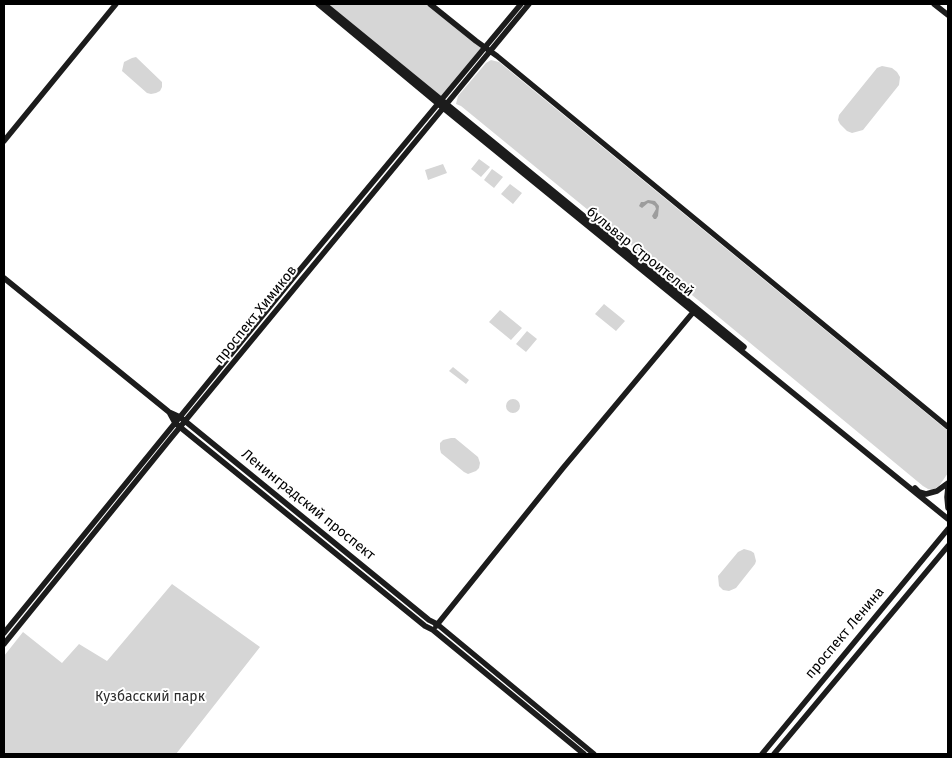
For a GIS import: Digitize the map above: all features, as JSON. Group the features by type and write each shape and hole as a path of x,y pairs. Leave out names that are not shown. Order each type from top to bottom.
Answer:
{"main road":[{"path":"4,141 116,4"},
{"name":"бульвар Строителей","path":"318,4 919,492 932,493 948,483"},
{"name":"бульвар Строителей","path":"324,4 442,104"},
{"path":"430,4 488,49 948,427"},
{"name":"проспект Химиков","path":"488,49 521,4"},
{"name":"проспект Химиков","path":"4,632 183,419 442,104 529,4"},
{"path":"934,4 948,16"},
{"name":"Ленинградский проспект","path":"4,278 169,412 183,419 429,620 584,754"},
{"path":"435,627 563,468 695,310"},
{"name":"бульвар Строителей","path":"695,310 948,519"},
{"path":"169,412 178,425"},
{"name":"проспект Химиков","path":"4,644 178,425"},
{"name":"Ленинградский проспект","path":"178,425 425,626 435,627 594,754"},
{"path":"948,487 946,497 948,508"},
{"name":"проспект Ленина","path":"762,754 948,529"},
{"name":"проспект Ленина","path":"774,754 948,546"}],"green space":[{"path":"325,4 430,4 485,47 441,100"},
{"path":"136,57 162,82 160,91 151,94 147,93 122,71 124,62"},
{"path":"491,60 499,62 948,431 948,473 939,486 932,490 923,486 461,106 456,104 458,96 486,63"},
{"path":"882,66 892,68 897,72 900,77 899,85 863,130 852,133 847,131 838,120 839,115 877,68"},
{"path":"479,159 490,167 481,177 471,169"},
{"path":"443,164 447,173 428,180 425,170"},
{"path":"492,169 503,177 494,188 484,180"},
{"path":"510,184 522,193 513,204 501,194"},
{"path":"604,304 625,321 616,331 595,314"},
{"path":"500,310 522,328 511,340 489,322"},
{"path":"527,331 537,339 526,352 516,344"},
{"path":"453,367 469,380 466,384 449,371"},
{"path":"513,399 518,401 520,406 518,411 513,413 508,411 506,406 508,401"},
{"path":"455,438 478,457 480,463 476,471 468,474 464,472 441,453 440,443"},
{"path":"744,549 754,553 755,564 736,588 729,591 723,590 719,586 718,576 738,552"},
{"name":"Кузбасский парк","path":"172,584 260,647 176,754 4,754 4,656 23,632 62,663 79,644 107,661"}],"shaded area":[{"path":"655,201 659,206 656,219 652,216 656,209 655,206 648,203 642,208 639,206 641,202"}]}
